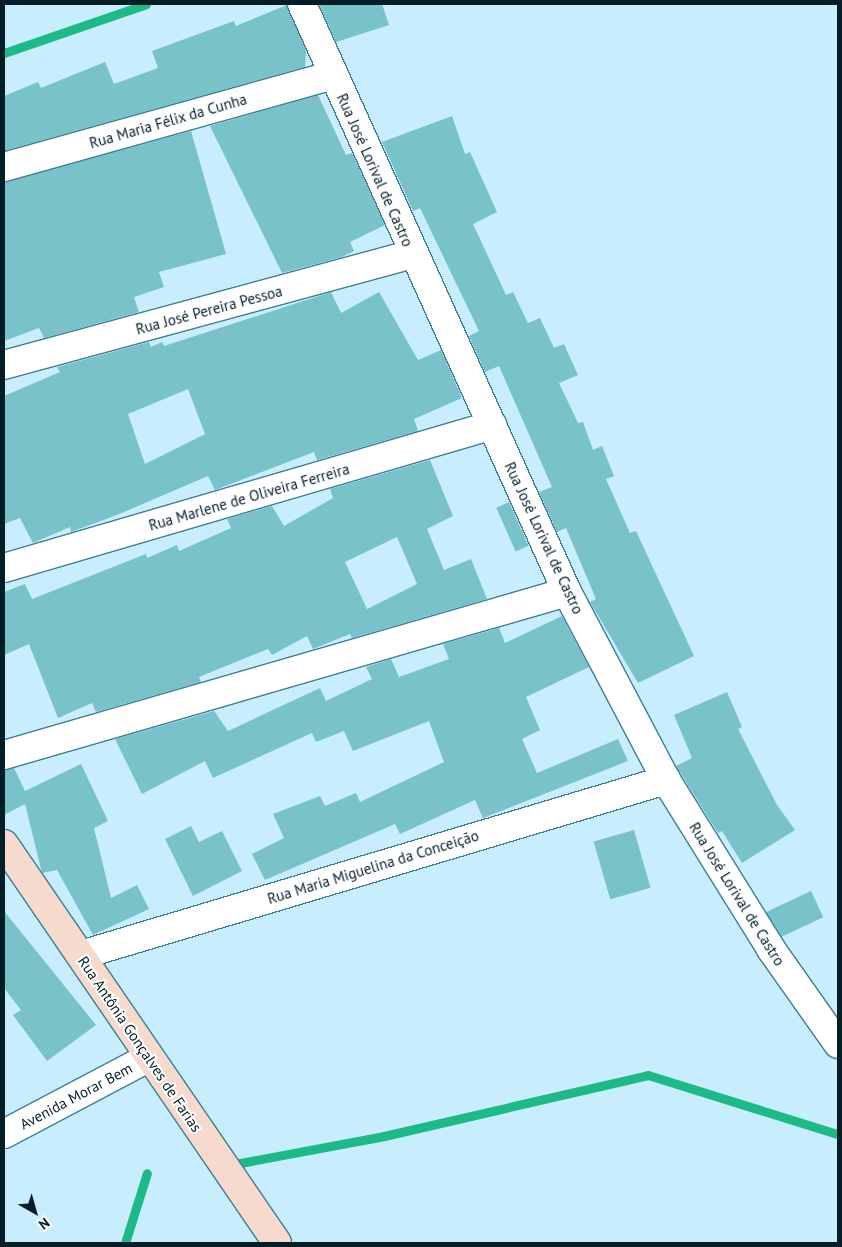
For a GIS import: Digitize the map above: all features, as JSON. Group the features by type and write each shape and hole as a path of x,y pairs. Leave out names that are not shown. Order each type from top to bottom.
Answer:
{"street":[{"name":"Rua José Lorival de Castro","path":"302,4 413,254 567,592 666,780 771,950 838,1044"},
{"name":"Rua Maria Félix da Cunha","path":"4,167 333,75"},
{"name":"Rua José Pereira Pessoa","path":"4,365 413,254"},
{"name":"Rua Marlene de Oliveira Ferreira","path":"4,568 493,426"},
{"path":"4,755 567,592"},
{"name":"Rua Maria Miguelina da Conceição","path":"81,955 666,780"},
{"name":"Rua Antônia Gonçalves de Farias","path":"4,844 81,955 148,1058 277,1243"},
{"name":"Avenida Morar Bem","path":"4,1134 148,1058"}],"building":[{"path":"319,4 382,4 389,25 336,42"},
{"path":"287,5 306,51 305,67 4,151 4,96 38,82 41,88 105,62 114,84 158,68 152,51 234,21 236,26"},
{"path":"318,95 346,155 352,153 385,225 350,242 354,251 342,257 282,273 210,126"},
{"path":"452,116 465,154 470,152 497,212 473,224 506,295 513,292 528,323 540,318 554,348 564,344 578,375 559,383 578,423 583,422 593,450 602,446 614,476 606,479 630,533 636,531 694,656 638,683 590,602 596,599 566,528 557,532 539,492 552,487 499,366 485,372 469,336 479,331 420,208 413,211 382,142"},
{"path":"191,131 226,254 159,272 164,287 134,297 139,312 44,338 39,328 4,341 4,182"},
{"path":"331,292 341,313 379,292 418,360 441,350 462,398 414,419 418,431 317,460 314,452 215,490 208,476 117,515 71,532 70,527 33,543 20,518 4,524 4,396 60,372 57,367 149,342 151,347 162,342 164,346","holes":["188,389 205,434 145,464 128,414"]},
{"path":"430,460 453,516 427,529 444,570 471,559 487,599 352,638 350,634 313,649 307,636 272,655 268,649 199,677 201,682 96,712 92,703 58,718 29,644 4,655 4,592 25,584 32,599 146,554 147,558 177,545 179,551 231,528 227,519 272,506 284,526 333,498 330,489","holes":["397,537 417,584 367,609 345,562"]},
{"path":"509,502 529,546 516,552 496,508"},
{"path":"562,616 589,667 526,697 540,730 522,739 537,773 618,739 628,761 483,818 475,800 400,834 395,824 265,880 252,854 284,838 273,814 320,796 325,806 356,793 360,802 444,762 429,721 353,751 344,731 316,742 312,733 213,778 205,761 142,794 115,739 214,711 228,731 320,688 326,701 372,679 366,667 391,659 399,677 449,659 443,644 499,628 505,643"},
{"path":"727,692 742,727 738,729 777,805 795,830 742,863 722,831 718,833 676,766 692,758 674,715"},
{"path":"81,764 108,821 94,828 111,898 137,885 149,909 93,935 57,870 42,873 25,804 4,815 4,770 14,768 25,791"},
{"path":"191,826 199,842 222,831 242,871 193,896 165,839"},
{"path":"634,830 651,888 610,899 594,842"},
{"path":"811,891 823,917 778,938 766,912"},
{"path":"4,911 96,1025 47,1061 13,1015 21,1010 4,988"}],"waterway":[{"path":"4,53 146,4"},
{"path":"235,1164 384,1136 648,1075 838,1134"},
{"path":"125,1243 147,1173"}]}
